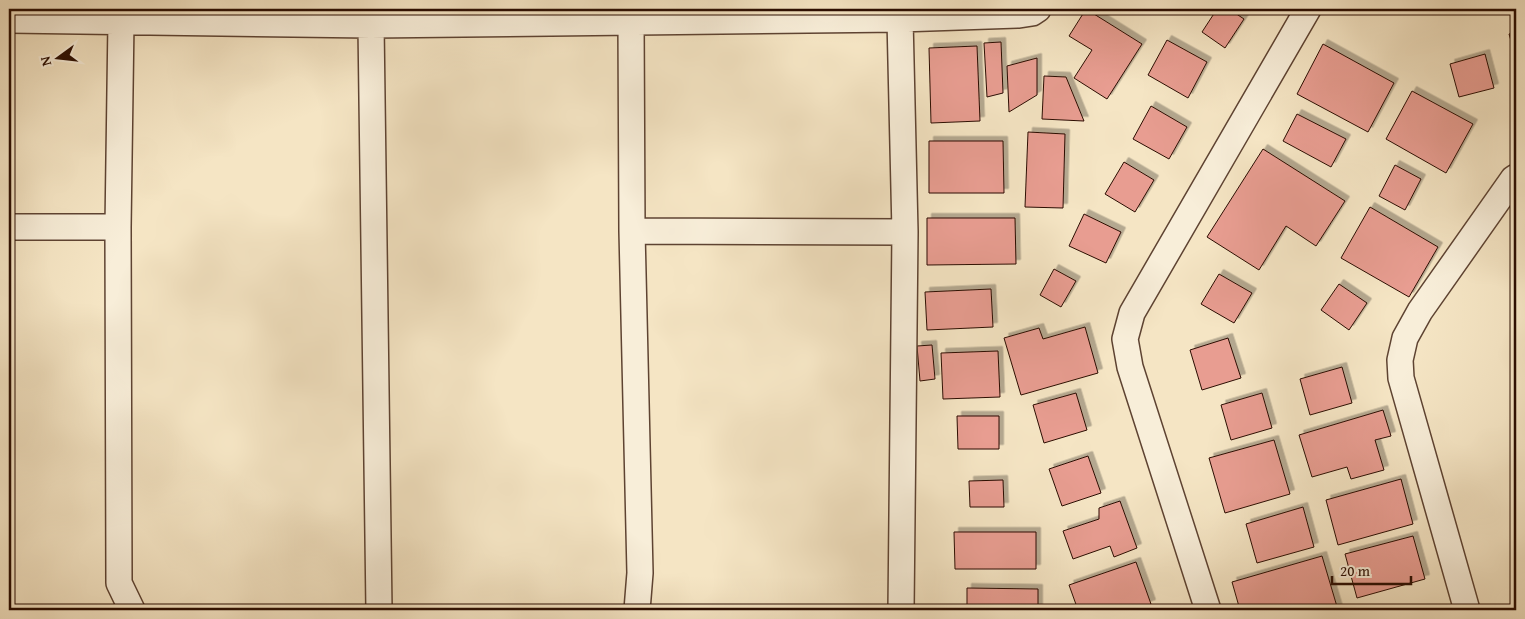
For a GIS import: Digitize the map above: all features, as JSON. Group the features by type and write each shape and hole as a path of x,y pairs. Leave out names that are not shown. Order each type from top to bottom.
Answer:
{"street":[{"path":"9,20 371,25 900,19 1019,16 1032,13 1038,9"},
{"path":"1208,610 1130,367 1125,339 1132,313 1308,9"},
{"path":"900,19 905,232 901,610"},
{"path":"121,21 118,227 119,582 132,610"},
{"path":"631,21 632,231 640,573 637,610"},
{"path":"371,25 379,610"},
{"path":"1466,610 1402,378 1400,360 1405,338 1420,311 1516,177"},
{"path":"9,226 118,227"},
{"path":"632,231 905,232"}],"building":[{"path":"1086,9 1142,44 1107,99 1074,78 1092,50 1069,36"},
{"path":"1217,9 1229,9 1244,19 1225,48 1202,32"},
{"path":"1516,32 1516,58 1509,34"},
{"path":"1167,40 1207,62 1188,98 1148,75"},
{"path":"1001,42 1003,93 987,97 984,43"},
{"path":"1323,44 1394,83 1368,132 1297,94"},
{"path":"977,46 980,121 931,123 929,48"},
{"path":"1485,54 1494,88 1459,97 1450,64"},
{"path":"1037,58 1037,95 1009,112 1007,66"},
{"path":"1044,76 1066,77 1084,121 1042,119"},
{"path":"1412,91 1473,124 1446,173 1386,139"},
{"path":"1151,106 1187,127 1169,159 1133,139"},
{"path":"1297,114 1346,139 1331,167 1283,141"},
{"path":"1028,132 1065,134 1063,208 1025,207"},
{"path":"929,141 1003,141 1004,193 929,193"},
{"path":"1263,149 1345,201 1316,246 1286,226 1259,270 1207,237"},
{"path":"1124,162 1154,180 1135,212 1105,194"},
{"path":"1395,165 1421,179 1405,210 1379,196"},
{"path":"1370,207 1438,247 1409,297 1341,258"},
{"path":"1084,214 1121,232 1106,263 1069,246"},
{"path":"927,218 1015,218 1016,264 927,265"},
{"path":"1054,269 1076,281 1061,307 1040,295"},
{"path":"1219,274 1252,293 1234,323 1201,304"},
{"path":"1339,284 1367,303 1349,330 1321,310"},
{"path":"991,289 993,327 927,330 925,292"},
{"path":"1085,327 1098,373 1021,395 1004,338 1039,328 1043,339"},
{"path":"1228,338 1241,378 1202,390 1190,350"},
{"path":"932,345 935,379 920,381 917,346"},
{"path":"998,351 1000,397 943,399 941,353"},
{"path":"1342,367 1352,403 1310,415 1300,379"},
{"path":"1076,393 1087,430 1044,443 1033,405"},
{"path":"1262,393 1272,428 1231,440 1221,405"},
{"path":"1383,410 1391,436 1375,440 1384,470 1351,479 1347,467 1312,477 1299,435"},
{"path":"957,416 999,416 999,449 958,449"},
{"path":"1274,440 1290,494 1225,513 1209,458"},
{"path":"1088,456 1101,493 1062,506 1049,469"},
{"path":"1401,479 1413,524 1338,545 1326,500"},
{"path":"1003,480 1004,507 970,507 969,481"},
{"path":"1120,501 1137,548 1114,557 1110,546 1073,559 1063,531 1099,519 1099,508"},
{"path":"1303,507 1314,547 1257,563 1246,524"},
{"path":"954,532 1036,532 1036,569 955,569"},
{"path":"1413,536 1425,579 1357,598 1345,554"},
{"path":"1322,556 1338,610 1240,610 1232,582"},
{"path":"1136,562 1151,604 1134,610 1078,610 1069,585"},
{"path":"967,588 1038,589 1038,610 967,610"}]}
